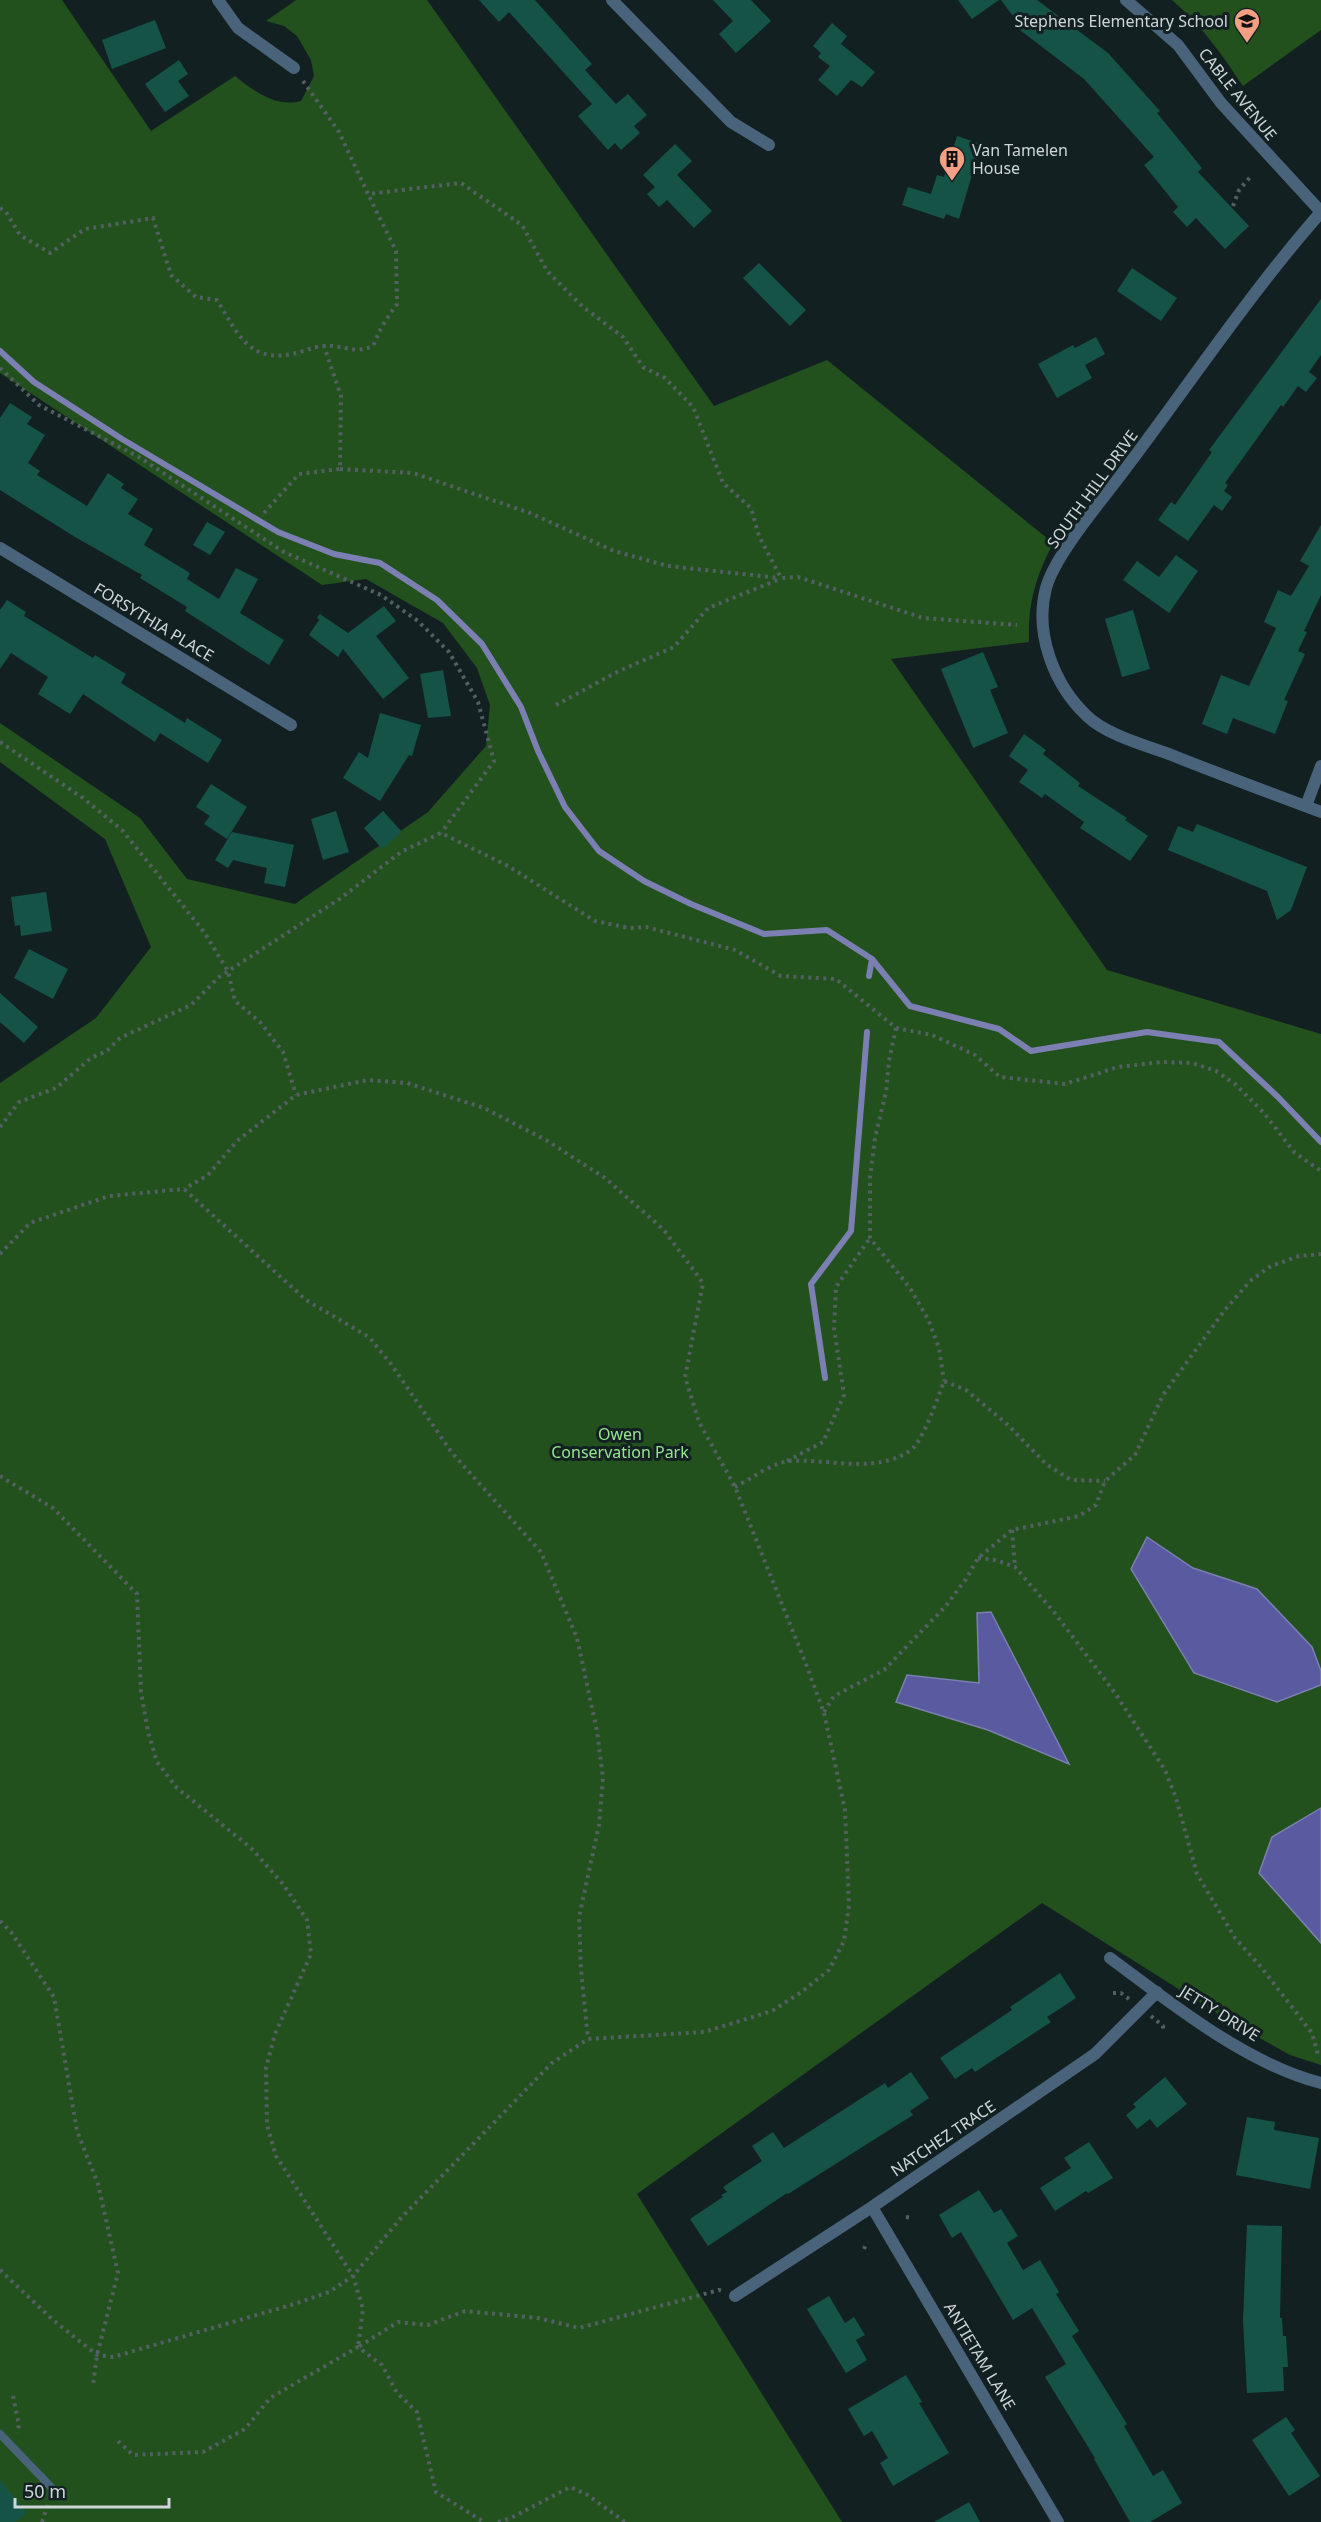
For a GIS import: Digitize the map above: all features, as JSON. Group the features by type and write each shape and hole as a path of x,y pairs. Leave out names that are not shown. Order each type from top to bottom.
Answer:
{"street":[{"path":"218,0 238,28 294,68"},
{"path":"612,0 732,122 769,145"},
{"name":"CABLE AVENUE","path":"1126,0 1178,45 1242,128 1321,212"},
{"name":"SOUTH HILL DRIVE","path":"1321,212 1247,302 1071,543 1046,588 1043,618 1047,648 1062,685 1082,711 1096,724 1138,743 1321,812"},
{"name":"FORSYTHIA PLACE","path":"0,548 291,725"},
{"path":"1306,806 1321,766"},
{"name":"JETTY DRIVE","path":"1110,1958 1199,2023 1269,2063 1321,2083"},
{"name":"NATCHEZ TRACE","path":"735,2296 872,2207 1095,2054 1157,1992"},
{"name":"ANTIETAM LANE","path":"872,2207 1058,2522"}],"lane":[{"path":"0,2434 52,2488"}],"path":[{"path":"0,208 6,212 20,236 50,254 85,230 153,218 171,275 196,297 217,300 244,344 267,357 291,355 324,346 362,351 373,346 382,326 397,304 396,251 339,132 294,68"},
{"path":"1233,206 1239,190 1252,175"},
{"path":"368,194 461,183 522,225 548,271 583,307 623,337 643,367 665,378 693,407 723,483 751,508 759,536 781,578"},
{"path":"324,346 341,396 340,469"},
{"path":"0,368 39,405 139,457 284,552 381,595 418,621 449,652 478,702 494,761 441,833 401,852 340,898 219,977 191,1005 120,1038 106,1051 91,1058 56,1088 19,1102 0,1127"},
{"path":"264,513 299,474 340,469 413,473 530,513 614,551 668,566 781,578 798,577 923,618 1017,625"},
{"path":"556,705 617,672 674,647 708,608 781,578"},
{"path":"0,742 83,798 122,830 204,932 228,971 235,1001 260,1022 283,1052 296,1095"},
{"path":"441,833 508,866 595,921 629,928 646,927 735,950 781,976 836,979 896,1028 932,1035 975,1055 1000,1077 1065,1084 1118,1067 1162,1062 1192,1064 1216,1071 1235,1084 1263,1112 1295,1153 1321,1171"},
{"path":"735,1487 823,1442 844,1395 834,1328 836,1287 870,1238 870,1177 896,1028"},
{"path":"0,1254 30,1223 109,1196 184,1189 208,1175 237,1141 296,1095 368,1080 408,1083 484,1108 546,1140 605,1178 664,1230 703,1283 686,1377 699,1422 735,1487 824,1713 845,1810 849,1905 844,1941 829,1971 772,2011 704,2032 588,2039 552,2063 400,2219 352,2276 329,2292 291,2306 113,2357 97,2355 53,2320 0,2270"},
{"path":"184,1189 306,1300 369,1337 391,1364 452,1453 541,1552 577,1638 597,1731 603,1778 598,1825 579,1917 580,1970 588,2039"},
{"path":"787,1461 848,1465 885,1460 912,1450 929,1419 944,1381 939,1348 929,1321 910,1288 870,1238"},
{"path":"824,1713 834,1696 884,1670 945,1606 966,1579 978,1558 1012,1530 1079,1516 1096,1505 1105,1481 1135,1455 1163,1395 1218,1318 1250,1281 1271,1266 1299,1256 1321,1254"},
{"path":"944,1381 966,1390 1007,1424 1046,1464 1071,1480 1105,1481"},
{"path":"0,1476 52,1508 137,1594 141,1692 148,1732 157,1762 177,1788 251,1848 283,1884 307,1920 311,1954 274,2034 266,2068 267,2125 276,2156 352,2276 363,2308 358,2347"},
{"path":"1012,1530 1015,1567"},
{"path":"978,1558 996,1560 1015,1567 1054,1612 1115,1693 1165,1770 1176,1798 1197,1874 1235,1938 1261,1967 1312,2033 1318,2055"},
{"path":"0,1921 11,1932 54,1997 77,2131 101,2195 118,2272 97,2355 93,2385"},
{"path":"1113,1993 1121,1994"},
{"path":"906,2217 912,2218"},
{"path":"864,2248 867,2242"},
{"path":"118,2441 133,2455 203,2452 245,2429 270,2398 398,2322 428,2325 465,2311 538,2318 579,2328 719,2290 735,2296"},
{"path":"358,2347 382,2365 397,2393 417,2412 436,2492 484,2522"},
{"path":"498,2522 511,2518 570,2487 586,2494 625,2522"},
{"path":"42,2522 52,2488"}],"green space":[{"name":"Owen Conservation Park","path":"0,0 62,0 151,131 235,76 266,97 283,102 301,101 314,76 311,60 297,36 284,26 266,21 296,0 427,0 714,406 827,360 1053,543 1031,603 1029,642 891,659 1107,970 1321,1034 1321,2065 1290,2055 1231,2022 1042,1903 637,2194 842,2522 0,2522 0,1083 96,1018 151,947 105,839 0,762 0,723 140,818 187,879 295,904 428,812 486,746 490,705 477,668 443,623 366,579 322,585 0,373"},
{"name":"Stephens Elementary School","path":"1172,0 1321,0 1321,30 1243,86 1210,40"}],"shaded area":[{"path":"1147,1537 1193,1568 1257,1589 1312,1647 1321,1671 1321,1685 1277,1702 1194,1673 1131,1569"},
{"path":"991,1612 1069,1764 988,1730 896,1702 907,1675 979,1683 977,1613"},
{"path":"1321,1808 1321,1943 1259,1873 1272,1837"}],"building":[{"path":"479,0 535,0 592,64 585,70 616,104 628,94 647,115 634,126 640,133 621,150 615,143 608,150 578,116 592,104 509,12 499,22"},
{"path":"713,0 751,0 771,21 736,53 719,34 733,21"},
{"path":"958,0 999,0 972,19"},
{"path":"1001,0 1037,0 1108,53 1160,111 1157,113 1202,168 1198,172 1249,226 1225,249 1196,218 1187,227 1173,212 1178,207 1144,165 1154,157 1084,79 1016,27 1019,24"},
{"path":"155,20 166,48 112,69 102,40"},
{"path":"832,23 847,36 841,44 875,72 862,87 851,80 837,96 818,80 830,66 818,57 821,53 813,46"},
{"path":"179,60 188,74 178,81 189,96 165,112 145,84"},
{"name":"Van Tamelen House","path":"957,136 981,144 959,219 946,214 944,219 902,205 908,187 931,194 937,175 944,177"},
{"path":"675,144 692,161 677,175 712,211 694,228 667,200 659,207 647,194 655,187 643,175"},
{"path":"759,263 806,310 790,326 743,278"},
{"path":"1132,268 1177,298 1161,321 1117,291"},
{"path":"1321,299 1321,355 1309,372 1317,378 1306,392 1298,386 1283,407 1281,405 1225,483 1228,485 1224,491 1232,497 1222,511 1214,505 1188,541 1158,520 1171,502 1175,505 1212,452 1209,450"},
{"path":"1096,337 1105,354 1085,365 1092,378 1057,398 1038,364 1073,345 1075,348"},
{"path":"10,403 32,417 27,424 45,435 28,463 40,471 37,475 87,506 108,473 124,484 121,488 138,499 128,514 153,529 144,545 190,573 187,579 219,599 236,568 258,579 240,613 284,640 269,665 185,611 187,607 140,578 142,575 75,537 0,490 0,418"},
{"path":"207,522 225,532 210,555 193,545"},
{"path":"1321,525 1321,595 1304,631 1307,632 1298,651 1305,654 1284,700 1288,701 1275,734 1233,718 1227,734 1202,724 1221,675 1249,686 1276,628 1264,622 1278,590 1291,596 1309,566 1300,561"},
{"path":"1176,555 1198,571 1169,613 1123,580 1137,561 1159,577"},
{"path":"7,600 26,612 24,616 93,658 95,655 126,674 121,683 185,723 187,718 222,740 208,763 160,733 155,742 83,694 70,714 38,694 48,677 11,653 0,669 0,610"},
{"path":"384,606 396,621 376,636 409,678 383,699 343,649 338,657 309,635 319,620 317,617 320,614 348,633"},
{"path":"1133,610 1150,669 1122,677 1105,619"},
{"path":"983,652 998,687 990,690 1008,733 973,748 941,669"},
{"path":"443,670 451,716 428,718 420,674"},
{"path":"380,713 421,725 412,756 409,755 380,801 343,778 359,752 368,758"},
{"path":"1024,734 1046,750 1043,754 1080,783 1078,786 1127,818 1125,820 1148,836 1130,861 1080,828 1084,822 1045,794 1042,798 1019,782 1028,770 1009,756"},
{"path":"211,784 247,807 227,839 204,824 210,816 196,807"},
{"path":"336,811 349,852 323,860 311,819"},
{"path":"383,811 402,832 382,849 364,828"},
{"path":"1197,824 1307,867 1291,910 1277,920 1267,891 1168,850 1178,826 1193,832"},
{"path":"232,832 294,845 285,887 264,883 267,868 233,860 228,868 215,860"},
{"path":"46,892 52,931 21,936 20,925 15,926 11,897"},
{"path":"29,949 68,969 53,999 14,978"},
{"path":"0,993 38,1027 24,1043 0,1022"},
{"path":"1060,1973 1076,1998 1047,2017 1051,2022 975,2072 972,2068 955,2079 940,2058 1012,2010 1010,2007"},
{"path":"911,2072 929,2098 910,2111 913,2115 787,2193 708,2246 690,2219 723,2197 721,2195 727,2192 723,2187 762,2161 752,2146 773,2132 784,2148 885,2083 888,2088"},
{"path":"1165,2077 1187,2104 1157,2128 1150,2119 1137,2129 1126,2115 1136,2107 1133,2104"},
{"path":"1247,2117 1275,2122 1274,2130 1319,2138 1310,2189 1236,2175"},
{"path":"1089,2142 1113,2178 1088,2193 1086,2191 1055,2211 1040,2188 1071,2168 1064,2158"},
{"path":"979,2190 994,2213 1001,2209 1018,2236 1007,2243 1023,2270 1040,2260 1059,2292 1056,2294 1079,2331 1072,2336 1127,2424 1124,2426 1153,2476 1163,2470 1182,2503 1150,2522 1130,2522 1095,2458 1045,2377 1066,2364 1032,2308 1013,2320 961,2232 952,2238 939,2215"},
{"path":"1247,2225 1282,2226 1280,2318 1282,2318 1283,2336 1286,2336 1288,2367 1283,2367 1284,2391 1247,2393 1243,2320"},
{"path":"829,2296 845,2323 854,2317 865,2335 856,2340 867,2360 846,2373 807,2309"},
{"path":"906,2375 922,2402 919,2403 949,2453 893,2486 880,2463 888,2458 872,2431 864,2436 848,2409"},
{"path":"1286,2417 1295,2430 1291,2433 1320,2476 1289,2496 1252,2440"},
{"path":"0,2480 27,2513 15,2522 0,2522"},
{"path":"969,2502 980,2522 934,2522"}],"waterway":[{"path":"0,351 34,382 122,439 278,532 334,554 380,563 437,600 482,644 521,707 538,751 565,807 599,851 644,881 691,904 764,934 827,930 872,959 910,1006 999,1029 1031,1051 1147,1032 1219,1042 1278,1097 1321,1142"},
{"path":"869,976 872,959"},
{"path":"825,1378 811,1284 851,1231 867,1032"}],"place":[{"name":"Stephens Elementary School","path":"1247,44"},
{"name":"Van Tamelen House","path":"952,182"}]}
